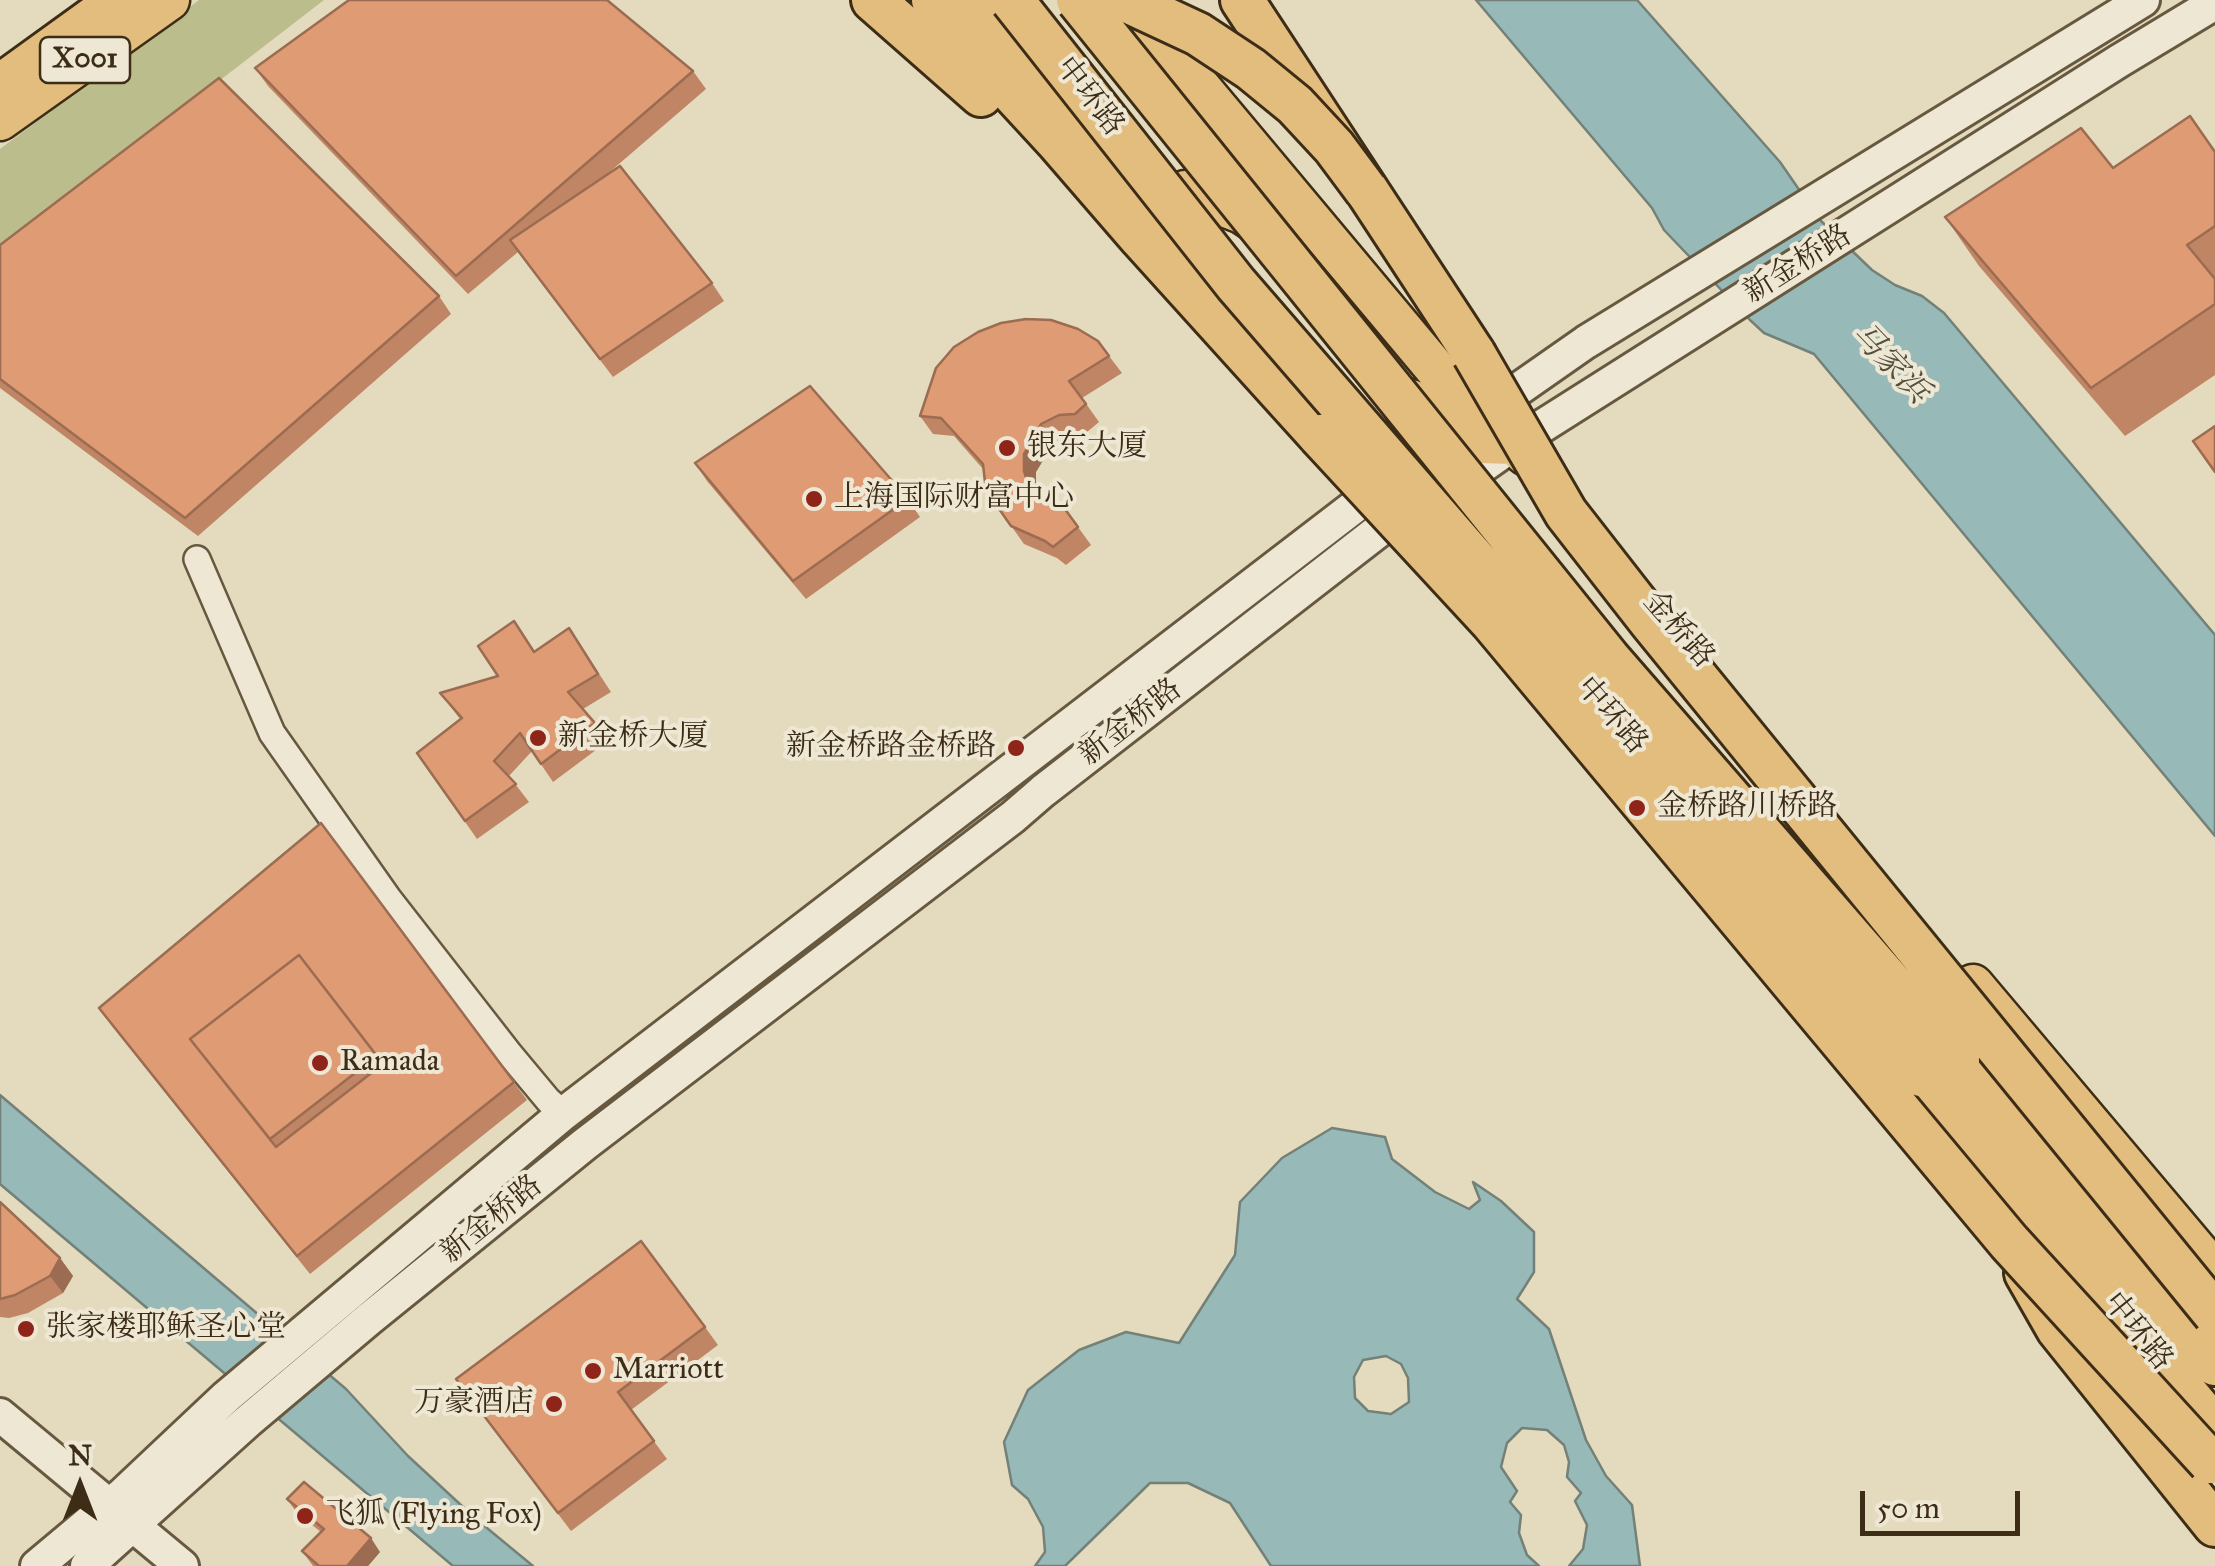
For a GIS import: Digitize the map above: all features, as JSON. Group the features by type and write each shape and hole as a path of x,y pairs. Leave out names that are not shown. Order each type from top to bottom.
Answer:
{"highway":[{"name":"X001","path":"0,55 70,0"},
{"path":"0,86 119,0"},
{"path":"873,0 1140,238"},
{"path":"933,0 964,42 1058,142 1140,238 1492,622 2008,1242 2215,1466"},
{"name":"中环路","path":"1012,0 1271,324 1908,1060 2215,1428"},
{"name":"中环路","path":"1078,0 1609,659 1958,1060 2215,1364"},
{"path":"1126,0 1198,34 1251,69 1295,105 1334,147 1366,190"},
{"path":"1242,0 1474,354 1566,514 2215,1314"},
{"path":"1271,324 1492,622"},
{"path":"2008,1242 2058,1328 2215,1525"}],"main road":[{"name":"X001","path":"0,120 170,0"},
{"path":"974,0 1397,473 1436,499 1664,798 2028,1237 2215,1482"},
{"path":"1024,0 1185,191 1397,473"},
{"path":"1126,0 1444,380 1480,443 1514,444"},
{"path":"1185,191 1242,213 1268,230 1425,416 1466,422"},
{"name":"金桥路","path":"1514,444 1773,740 2215,1272"}],"street":[{"name":"新金桥路","path":"329,1332 384,1262 563,1114 1466,422 1695,274 2143,0"},
{"name":"新金桥路","path":"112,1522 329,1332 614,1122 1013,818 1386,525 1436,499 1514,444 2215,2"},
{"path":"197,559 272,734 388,898 508,1052 563,1114"},
{"path":"0,1414 112,1522 149,1566"},
{"path":"0,1442 112,1522 182,1566"},
{"path":"37,1566 112,1522"},
{"path":"86,1566 112,1522"}],"green space":[{"path":"199,0 324,0 0,250 0,149"}],"water":[{"name":"马家浜","path":"1476,0 1637,0 1780,162 1820,220 1872,270 1922,296 1944,313 2215,635 2215,836 1814,354 1764,333 1664,230 1652,208"},
{"path":"0,1095 346,1389 408,1456 533,1566 453,1566 0,1184"},
{"path":"1332,1128 1385,1137 1392,1159 1435,1192 1469,1209 1480,1200 1473,1182 1501,1201 1534,1232 1534,1272 1517,1299 1549,1329 1586,1440 1606,1476 1632,1505 1640,1566 1569,1566 1583,1549 1587,1525 1575,1501 1581,1493 1567,1477 1569,1462 1564,1445 1547,1430 1522,1428 1507,1443 1501,1467 1517,1491 1510,1502 1521,1515 1519,1533 1527,1555 1539,1566 1271,1566 1230,1503 1188,1483 1150,1483 1065,1566 1035,1566 1045,1552 1043,1527 1028,1499 1012,1485 1004,1442 1028,1390 1079,1350 1126,1332 1179,1343 1235,1255 1240,1202 1282,1158","holes":["1386,1356 1401,1364 1408,1378 1409,1402 1391,1414 1368,1411 1355,1398 1354,1377 1363,1360"]}],"building":[{"path":"349,0 607,0 693,71 456,276 255,68"},
{"path":"219,78 439,296 185,518 0,379 0,245"},
{"path":"2190,116 2215,152 2215,226 2187,245 2215,279 2215,304 2091,388 1945,217 2081,128 2113,168"},
{"path":"620,166 712,283 600,359 510,240"},
{"name":"银东大厦","path":"1051,320 1078,329 1098,341 1109,356 1069,381 1086,404 1075,414 1059,415 1041,424 1024,454 1024,471 1031,492 1062,505 1078,527 1053,547 1011,526 990,496 983,464 941,418 920,416 936,368 954,347 1001,323"},
{"name":"上海国际财富中心","path":"810,386 908,499 793,581 695,463"},
{"path":"2215,426 2215,472 2193,441"},
{"name":"新金桥大厦","path":"514,621 534,652 569,628 598,674 568,692 595,723 541,764 520,733 494,761 516,784 465,821 417,753 462,718 440,693 498,676 478,646"},
{"name":"Ramada","path":"321,823 514,1082 297,1256 99,1008","holes":["299,955 383,1064 276,1147 190,1039"]},
{"path":"299,955 377,1056 270,1139 190,1039"},
{"path":"0,1202 60,1258 50,1276 0,1299"},
{"name":"Marriott","path":"641,1241 705,1327 618,1392 654,1441 558,1513 456,1379"},
{"path":"304,1482 371,1538 347,1566 319,1566 302,1551 324,1529 287,1499"}],"place":[{"name":"银东大厦","path":"1007,448"},
{"name":"上海国际财富中心","path":"814,499"},
{"name":"新金桥大厦","path":"538,738"},
{"name":"新金桥路金桥路","path":"1016,748"},
{"name":"金桥路川桥路","path":"1637,808"},
{"name":"Ramada","path":"320,1063"},
{"name":"张家楼耶稣圣心堂","path":"26,1329"},
{"name":"Marriott","path":"593,1371"},
{"name":"万豪酒店","path":"554,1404"},
{"name":"飞狐 (Flying Fox)","path":"305,1516"}]}
